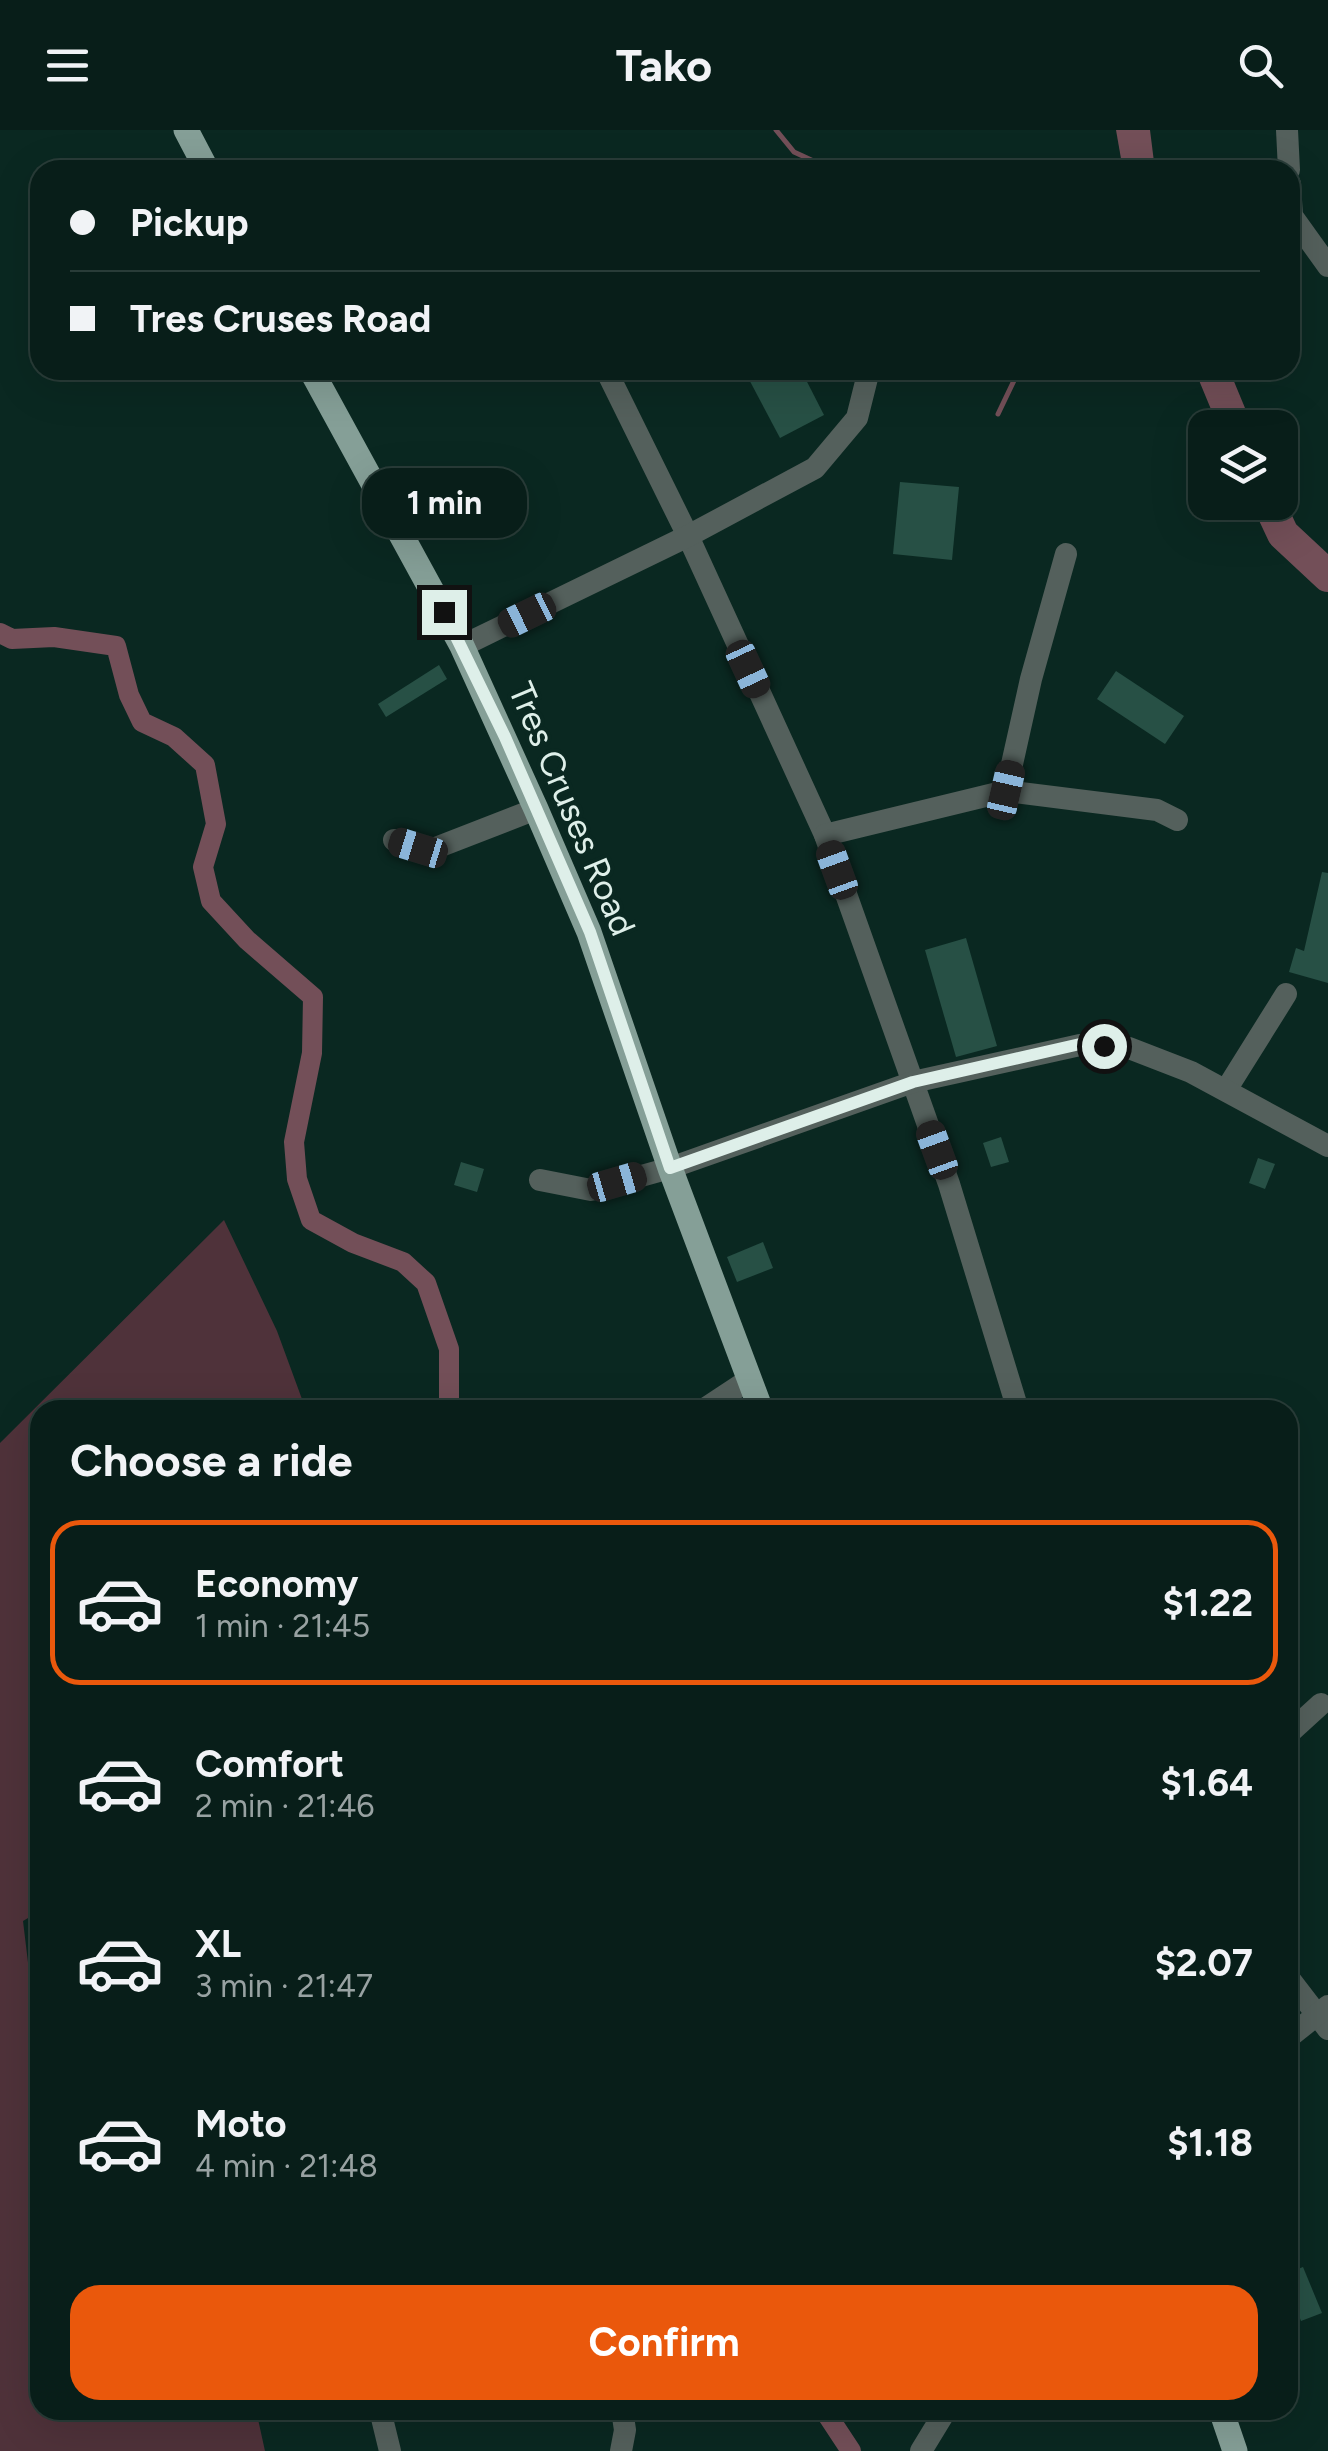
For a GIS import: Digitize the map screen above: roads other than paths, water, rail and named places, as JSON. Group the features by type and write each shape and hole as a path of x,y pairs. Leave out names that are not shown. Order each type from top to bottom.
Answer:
{"main road":[{"path":"186,130 202,160"},
{"name":"Tres Cruses Road","path":"316,380 462,646 590,932 670,1168 757,1400"},
{"path":"1225,2420 1236,2451"}],"street":[{"path":"1287,130 1288,160"},
{"path":"1300,227 1328,266"},
{"path":"611,380 688,536 824,835 949,1184 1015,1400"},
{"path":"462,646 688,536 815,468 857,418 866,380"},
{"path":"1006,790 1030,680 1066,554"},
{"path":"824,835 1006,790 1156,810 1176,820"},
{"path":"394,840 433,849 536,809"},
{"path":"1226,1090 1286,994"},
{"path":"540,1180 591,1190 670,1168 913,1082 1080,1044 1129,1048 1226,1090 1328,1146"},
{"path":"718,1400 750,1379"},
{"path":"1298,1725 1321,1704"},
{"path":"1298,1988 1325,2016 1298,2032"},
{"path":"382,2420 390,2451"},
{"path":"621,2451 624,2420"},
{"path":"921,2451 940,2420"}],"waterway":[{"path":"776,130 794,152 811,160"},
{"path":"998,414 1014,380"},
{"path":"1216,380 1229,410"},
{"path":"1276,520 1283,534 1328,576"},
{"path":"0,633 12,639 54,637 116,646 129,695 142,722 174,737 205,765 216,824 203,867 211,901 247,940 313,997 312,1053 294,1142 297,1179 311,1220 353,1243 403,1262 426,1283 449,1349 449,1400"},
{"path":"831,2420 851,2451"}]}
